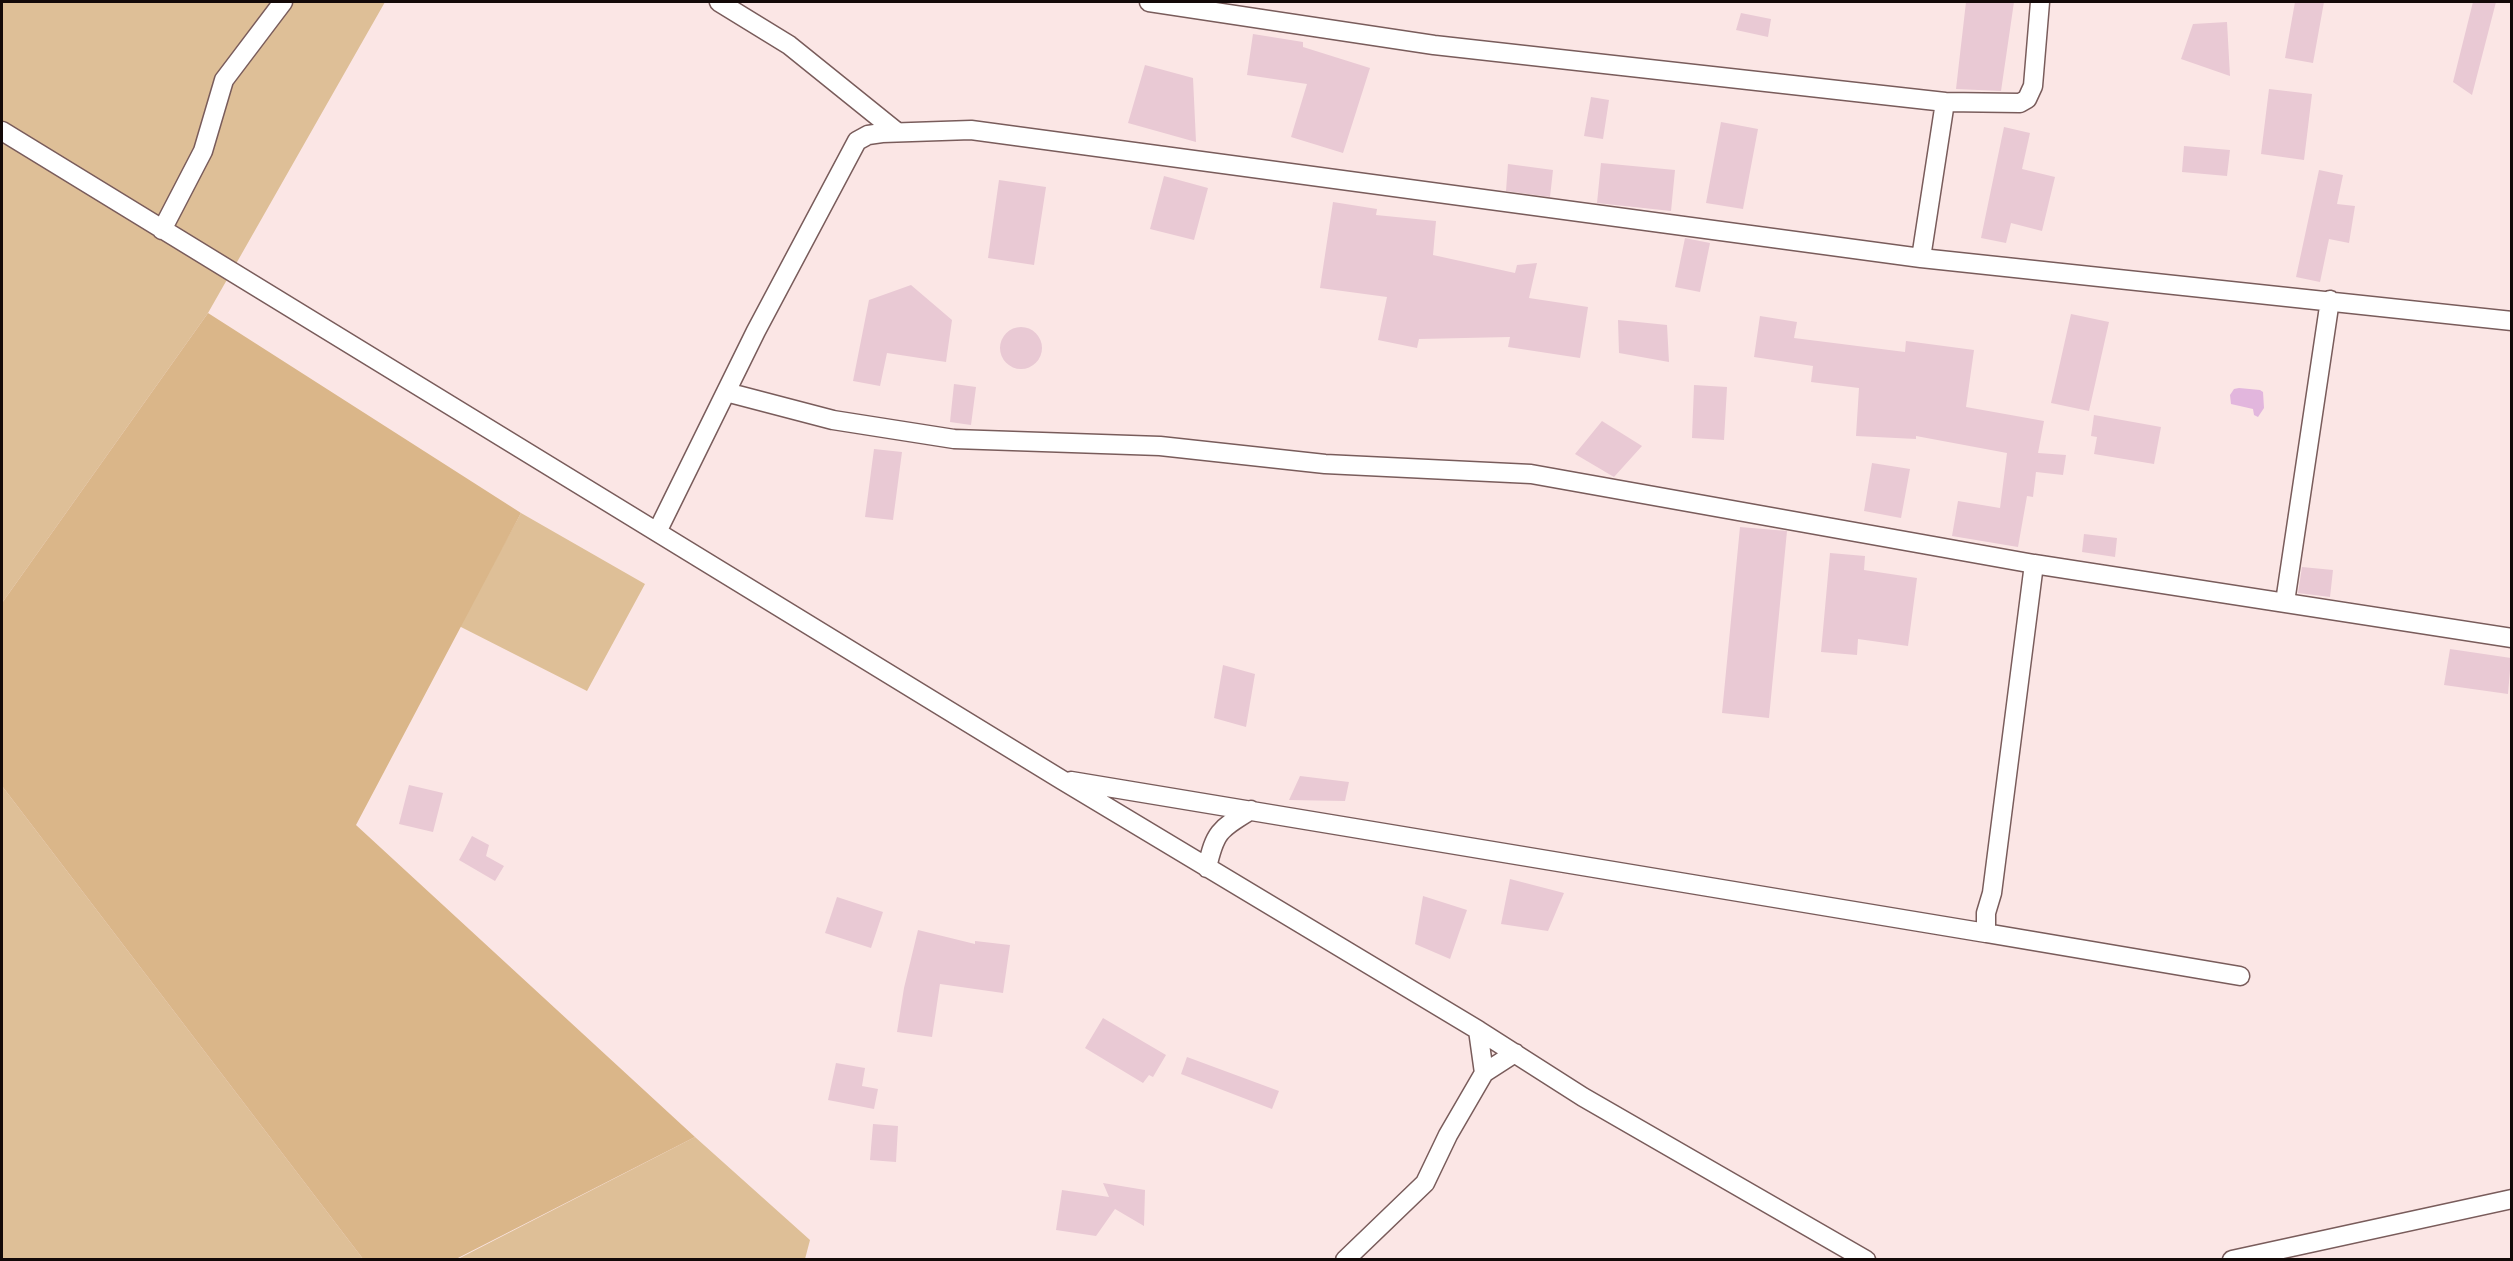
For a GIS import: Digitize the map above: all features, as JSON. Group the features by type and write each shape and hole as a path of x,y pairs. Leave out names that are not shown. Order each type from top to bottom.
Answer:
{"street":[{"path":"162,230 203,151 224,80 283,2"},
{"path":"720,2 789,45 897,132"},
{"path":"1149,2 1434,45 1945,102 2020,103 2027,99 2033,86 2040,2"},
{"path":"1920,258 1945,102"},
{"path":"657,532 726,392 857,141 868,135 971,130 1920,258 2511,321"},
{"path":"2,131 1062,780 1478,1030 1583,1097 1866,1260"},
{"path":"2285,602 2330,300"},
{"path":"726,392 833,420 954,439 1160,446 1325,464 1531,474 2034,564 2511,638"},
{"path":"1986,933 1986,912 1992,893 2034,564"},
{"path":"1062,780 2240,976"},
{"path":"1207,868 1212,846 1221,828 1251,810"},
{"path":"1478,1030 1484,1073"},
{"path":"1345,1260 1425,1183 1448,1135 1484,1073 1515,1053"},
{"path":"2243,1258 2511,1199"}],"shaded area":[{"path":"2,2 385,2 208,313 2,603"},
{"path":"208,313 521,513 356,825 695,1137 456,1259 363,1259 2,786 2,603"},
{"path":"2234,389 2263,392 2264,408 2258,417 2254,415 2253,409 2231,404 2230,395"},
{"path":"521,513 645,584 587,691 459,626"},
{"path":"2,786 363,1259 2,1259"},
{"path":"695,1137 810,1240 805,1259 456,1260"}],"building":[{"path":"1966,2 2014,2 2001,91 1956,89"},
{"path":"2295,2 2324,2 2313,63 2285,58"},
{"path":"2473,2 2496,2 2472,95 2453,82"},
{"path":"1741,13 1771,19 1768,37 1736,30"},
{"path":"2227,22 2230,76 2181,59 2193,24"},
{"path":"1253,34 1303,42 1303,47 1370,68 1343,153 1291,137 1307,84 1247,75"},
{"path":"1145,65 1193,78 1196,142 1128,123"},
{"path":"2269,89 2312,94 2304,160 2261,154"},
{"path":"1591,97 1609,100 1603,139 1584,136"},
{"path":"1721,122 1758,129 1743,209 1706,203"},
{"path":"2004,127 2030,133 2022,169 2055,177 2042,231 2011,223 2006,243 1981,238"},
{"path":"2184,146 2230,150 2227,176 2182,172"},
{"path":"1601,163 1675,170 1671,211 1597,203"},
{"path":"1508,164 1553,170 1550,197 1506,191"},
{"path":"2319,170 2343,175 2337,204 2355,206 2349,243 2329,239 2320,282 2296,277"},
{"path":"1164,176 1208,188 1194,240 1150,229"},
{"path":"999,180 1046,187 1034,265 988,258"},
{"path":"1333,202 1377,209 1376,215 1436,221 1433,255 1515,273 1517,265 1537,263 1529,298 1588,307 1580,358 1508,347 1510,337 1419,339 1417,348 1378,340 1387,297 1320,288"},
{"path":"1685,238 1710,243 1700,292 1675,287"},
{"path":"911,285 952,320 946,362 887,353 880,386 853,381 869,300"},
{"path":"2071,314 2109,322 2089,411 2051,403"},
{"path":"1760,316 1797,322 1794,338 1905,352 1906,341 1974,350 1966,407 2044,421 2038,453 2066,455 2063,475 2036,472 2033,497 2027,496 2018,547 1952,536 1958,501 2000,508 2007,453 1916,436 1916,439 1856,436 1859,388 1811,382 1813,366 1754,357"},
{"path":"1618,320 1667,325 1669,362 1619,353"},
{"path":"1021,327 1029,328 1036,333 1041,340 1041,356 1036,363 1029,368 1021,369 1013,368 1006,363 1001,356 1000,348 1001,340 1006,333 1013,328"},
{"path":"954,384 976,387 971,425 950,422"},
{"path":"1694,385 1727,387 1724,440 1692,438"},
{"path":"2094,415 2161,427 2154,464 2094,454 2097,437 2091,436"},
{"path":"1602,421 1642,446 1614,477 1575,454"},
{"path":"874,449 902,452 893,520 865,517"},
{"path":"1872,463 1910,469 1901,518 1864,511"},
{"path":"1740,527 1787,531 1769,718 1722,713"},
{"path":"2084,534 2117,538 2115,557 2082,552"},
{"path":"1830,553 1865,556 1864,570 1917,578 1908,646 1858,639 1857,655 1821,652"},
{"path":"2302,567 2333,570 2330,597 2298,593"},
{"path":"2450,649 2511,658 2508,694 2444,685"},
{"path":"1223,665 1255,674 1246,727 1214,718"},
{"path":"1300,776 1349,782 1345,801 1289,800"},
{"path":"409,785 443,793 433,832 399,824"},
{"path":"472,836 489,845 486,856 504,866 495,881 459,860"},
{"path":"1510,879 1564,893 1548,931 1501,924"},
{"path":"1423,896 1467,910 1450,959 1415,944"},
{"path":"837,897 883,912 871,948 825,933"},
{"path":"918,930 975,944 975,941 1010,945 1003,993 940,984 932,1037 897,1032 904,988"},
{"path":"1103,1018 1166,1055 1153,1077 1149,1075 1143,1083 1085,1048"},
{"path":"1187,1057 1279,1091 1272,1109 1181,1074"},
{"path":"836,1063 865,1068 862,1086 878,1089 874,1109 828,1100"},
{"path":"873,1124 898,1126 896,1162 870,1160"},
{"path":"1103,1183 1145,1190 1144,1226 1115,1209 1096,1236 1056,1230 1062,1190 1109,1197"}]}
